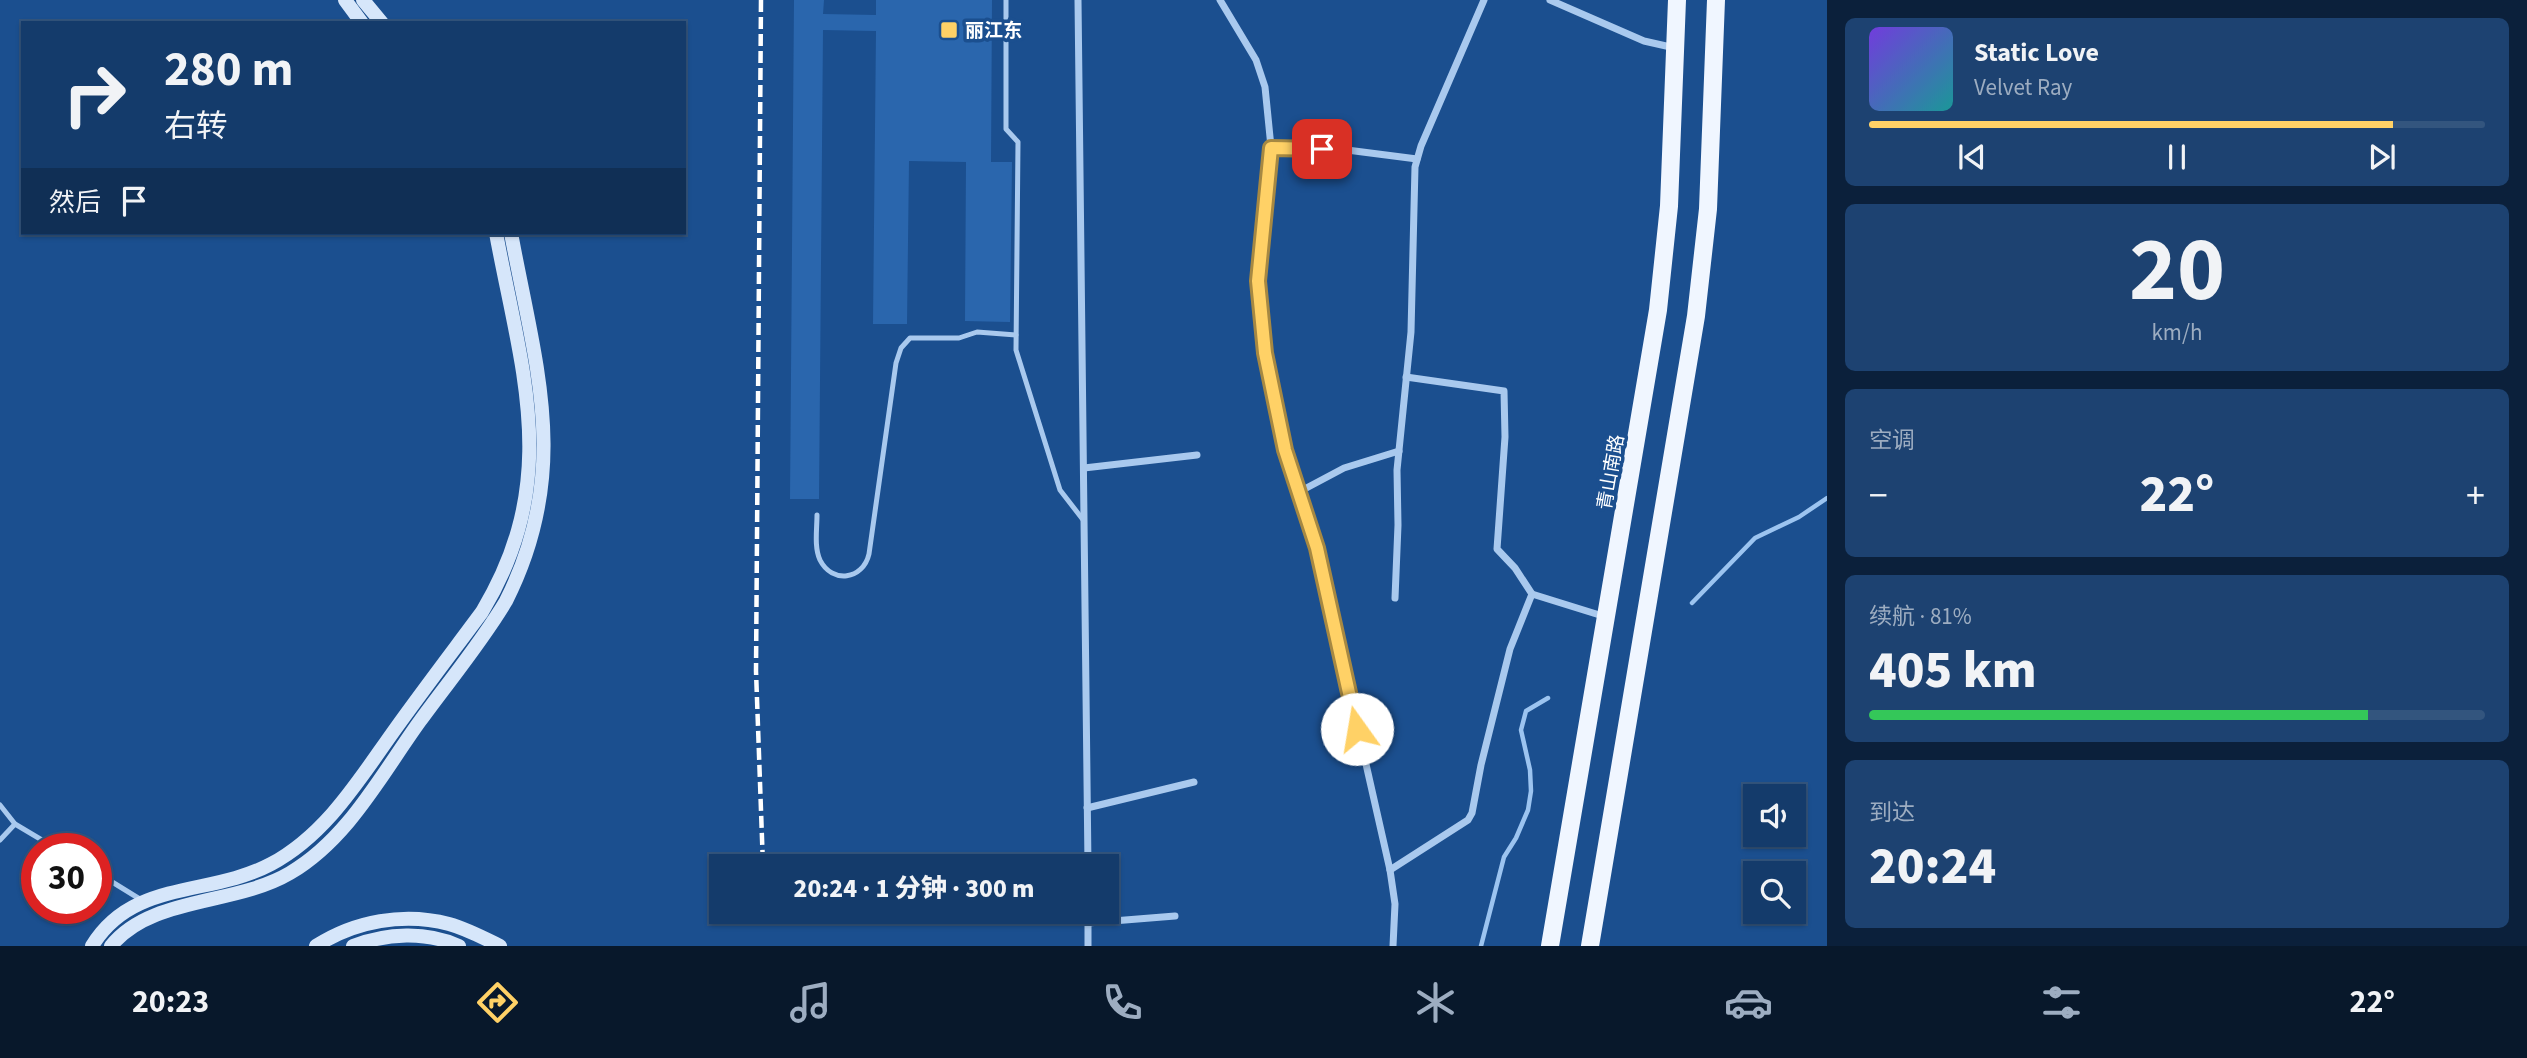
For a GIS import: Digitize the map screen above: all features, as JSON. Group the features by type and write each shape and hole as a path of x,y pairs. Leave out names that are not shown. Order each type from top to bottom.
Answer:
{"main road":[{"name":"青山南路","path":"1549,942 1651,360 1670,206 1677,0"},
{"path":"1593,941 1696,316 1708,209 1716,0"}],"street":[{"path":"345,0 361,21"},
{"path":"363,0 381,21"},
{"path":"1078,0 1087,854"},
{"path":"1220,0 1256,60 1265,87 1271,148 1258,281 1265,353 1275,411 1297,493 1317,548 1390,870 1395,904 1393,946"},
{"path":"1395,598 1399,451 1410,332 1417,159 1484,0"},
{"path":"1550,0 1644,41 1675,48"},
{"path":"1271,148 1347,150 1417,159"},
{"path":"92,946 105,927 120,913 143,901 250,873 279,860 305,842 337,810 493,594 511,555 520,526 527,497 531,444 529,412 496,235"},
{"path":"111,946 131,927 150,916 256,889 288,874 316,855 350,820 506,601 525,560 537,520 545,456 544,411 511,235"},
{"path":"1406,377 1504,391 1505,437 1495,545 1522,576 1532,594 1606,617"},
{"path":"1297,493 1344,468 1399,451"},
{"path":"1084,468 1197,455"},
{"path":"1390,870 1468,820 1472,814 1481,765 1510,649 1532,594"},
{"path":"1087,808 1194,782"},
{"path":"1119,921 1175,916"},
{"path":"316,946 352,928 401,919 452,925 500,946"},
{"path":"1088,924 1088,946"},
{"path":"353,946 402,936 433,938 459,946"}],"lane":[{"path":"1006,0 1006,129 1018,142 1016,335 1020,365 1060,490 1084,521"},
{"path":"817,515 817,549 824,566 849,577 861,570 869,554 896,363 901,348 910,338 960,338 977,332 1016,335"},
{"path":"0,805 15,824 30,833"},
{"path":"0,840 15,824"},
{"path":"112,882 143,901"}],"building":[{"path":"794,0 824,0 823,14 876,15 876,0 992,0 991,162 1012,162 1010,322 965,321 966,162 909,161 907,324 873,324 876,31 823,30 819,499 790,499"}],"waterway":[{"path":"1692,603 1755,538 1799,517 1827,498"},
{"path":"1481,946 1504,857 1528,810 1530,770 1521,730 1526,711 1548,698"}],"railway":[{"path":"761,0 756,671 763,854"}],"place":[{"name":"丽江东","path":"949,30"}],"route":[{"path":"1322,149 1271,148 1258,281 1265,353 1275,411 1294,483 1317,548 1357,729"}]}
